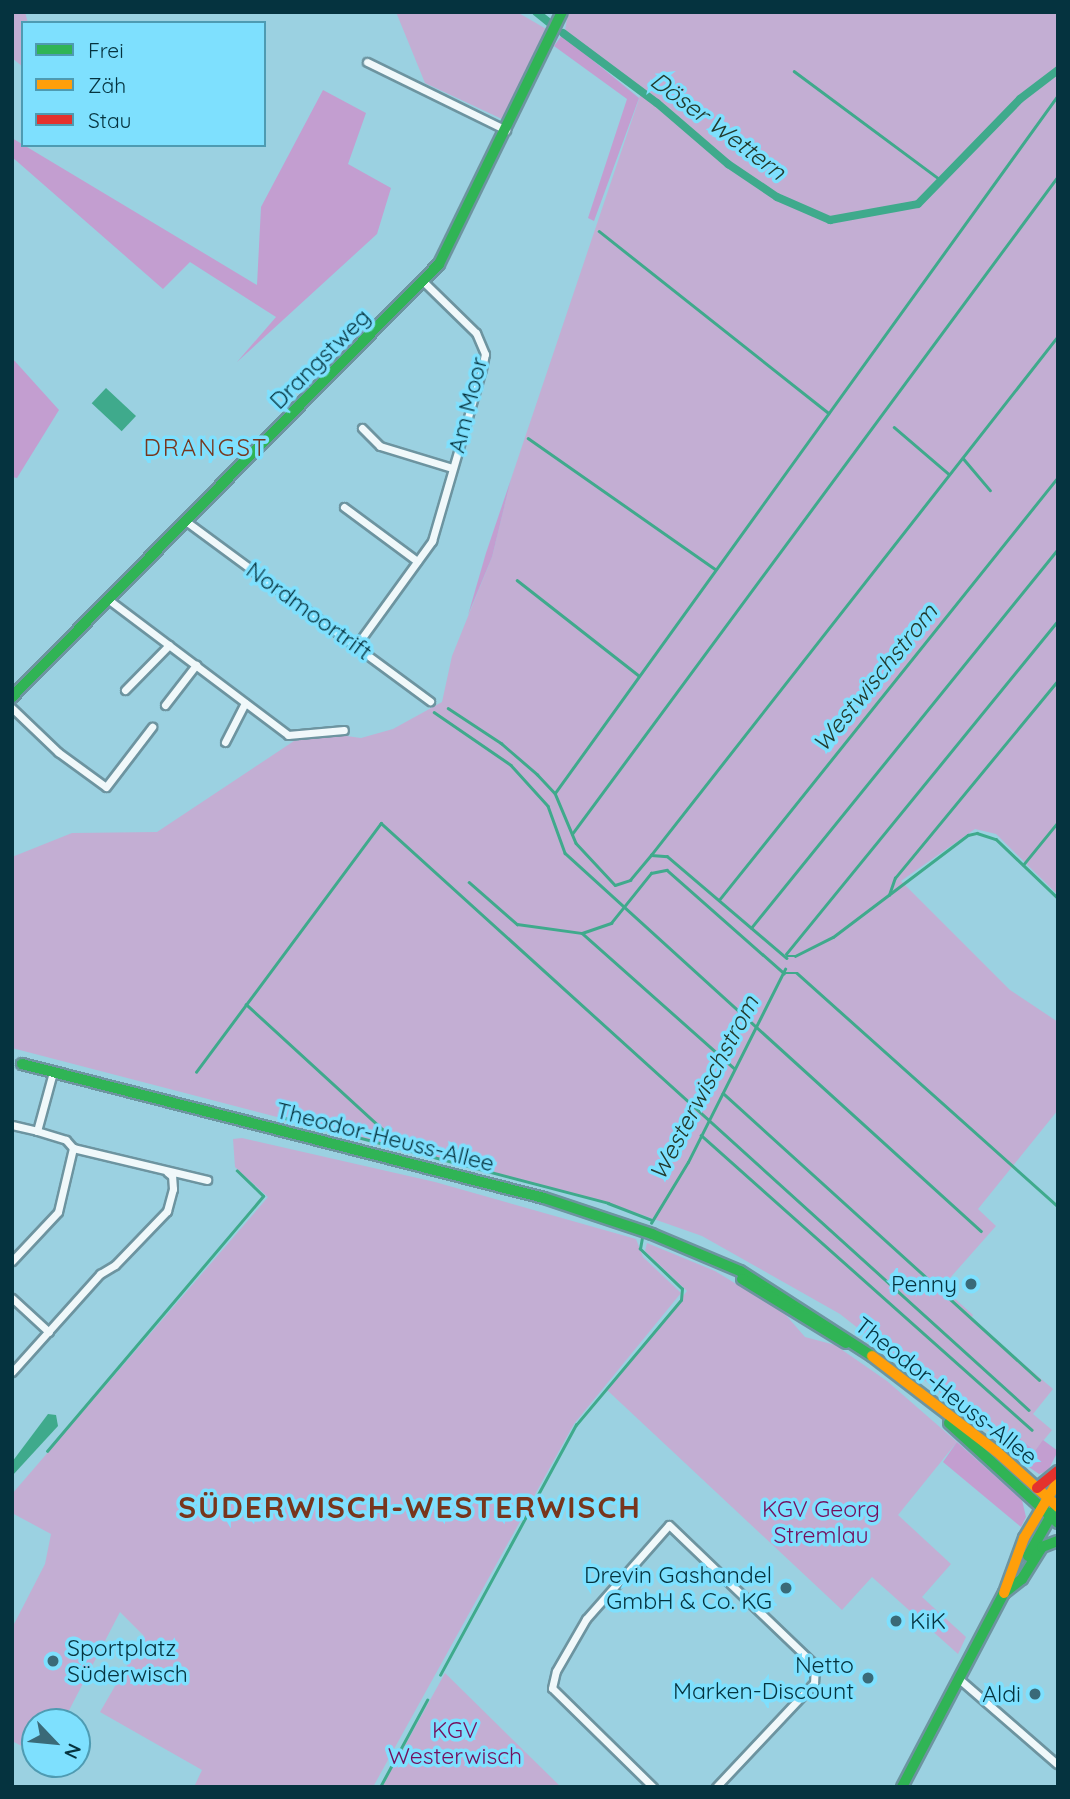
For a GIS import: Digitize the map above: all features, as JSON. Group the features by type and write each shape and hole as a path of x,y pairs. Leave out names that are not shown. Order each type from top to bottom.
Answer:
{"street":[{"name":"Drangstweg","path":"12,697 424,282 450,246 557,29 562,12"},
{"path":"367,62 507,130"},
{"name":"Am Moor","path":"356,646 432,541 485,354 476,333 424,282"},
{"name":"Am Moor","path":"362,428 380,446 452,468"},
{"path":"344,507 417,561"},
{"name":"Nordmoortrift","path":"187,522 430,701"},
{"path":"108,600 288,735 344,730"},
{"path":"125,690 169,645"},
{"path":"165,705 195,665"},
{"path":"225,742 245,703"},
{"path":"12,708 58,752 106,788 152,727"},
{"name":"Theodor-Heuss-Allee","path":"17,1063 544,1198 706,1257 811,1316 996,1451 1055,1504"},
{"path":"37,1131 51,1072"},
{"path":"12,1125 66,1140 73,1148 207,1180"},
{"path":"12,1261 58,1212 73,1148"},
{"path":"12,1372 100,1273 115,1265 167,1211 173,1189 172,1176 167,1172"},
{"path":"12,1298 49,1332"},
{"name":"Theodor-Heuss-Allee","path":"811,1316 893,1376 1049,1515"},
{"path":"1037,1488 1048,1483 1058,1471"},
{"path":"1014,1585 1055,1504 1058,1481"},
{"path":"902,1787 1004,1593 1024,1538 1049,1515"},
{"path":"653,1787 552,1688 556,1671 586,1619 668,1525 815,1665 814,1683 716,1787"},
{"path":"1004,1593 1014,1585 1037,1553 1058,1541"},
{"path":"958,1678 1058,1764"}],"green space":[{"path":"12,12 25,12 27,21 21,21 21,65 12,58"},
{"path":"396,12 517,12 548,30 504,120 425,83"},
{"path":"568,12 1058,12 1058,895 996,834 975,829 901,881 1010,990 1058,1022 1058,1110 978,1209 996,1226 942,1287 973,1315 971,1319 1053,1389 1033,1414 1052,1430 1035,1451 1017,1436 1009,1447 840,1314 702,1236 608,1203 12,1048 12,857 72,833 157,832 294,741 332,734 361,738 393,729 442,702 452,656 492,557 511,479 642,90 565,31"},
{"path":"242,1138 435,1182 636,1239 643,1257 681,1293 574,1424 373,1787 194,1787 202,1770 100,1712 144,1636 120,1612 70,1708 21,1708 21,1746 12,1741 12,1628 45,1564 51,1534 12,1513 12,1494 268,1197 235,1167 233,1139"},
{"name":"KGV Georg Stremlau","path":"647,1243 715,1271 785,1314 805,1337 835,1345 887,1381 957,1442 898,1515 951,1564 922,1597 966,1637 958,1654 872,1577 842,1610 607,1390 687,1291 645,1251"},
{"name":"KGV Westerwisch","path":"445,1673 512,1739 561,1787 382,1787"}],"shaded area":[{"path":"562,35 639,98 594,221 588,218 627,99 554,46"},
{"path":"323,90 366,113 348,164 391,188 377,234 237,362 276,317 190,262 163,289 12,157 12,138 21,143 21,147 27,147 257,285 261,207"},
{"path":"12,358 59,410 17,478 12,477"},
{"path":"106,388 136,416 122,431 92,403"},
{"path":"511,479 492,557 468,615 486,553"},
{"path":"48,1414 56,1415 58,1426 12,1476 12,1462"},
{"path":"1017,1436 1035,1451 1043,1440 1058,1451 1048,1471 1039,1474 1005,1451"},
{"path":"957,1442 1022,1500 1026,1517 1021,1527 943,1462"}],"waterway":[{"name":"Döser Wettern","path":"536,12 551,24"},
{"name":"Döser Wettern","path":"563,33 657,103 728,164 777,197 830,220 918,204 1020,99 1058,70"},
{"path":"794,71 941,180"},
{"path":"555,793 1058,95"},
{"path":"572,834 1058,176"},
{"path":"599,231 829,413"},
{"path":"651,855 1058,336"},
{"path":"894,427 949,474"},
{"path":"528,438 715,569"},
{"path":"963,458 990,490"},
{"name":"Westwischstrom","path":"719,900 1058,477"},
{"path":"751,928 1058,549"},
{"path":"517,580 638,675"},
{"path":"786,954 1058,620"},
{"path":"889,895 895,878 1058,680"},
{"path":"448,708 501,743 555,793 576,843 615,885 630,880 651,855 667,856 787,958"},
{"path":"434,712 511,765 548,806 565,853 981,1231"},
{"path":"1023,865 1058,822"},
{"path":"196,1072 381,823 1029,1410"},
{"path":"787,956 795,956 833,937 968,835 977,833 996,839 1058,898"},
{"path":"469,882 517,924 582,933 611,923 651,873 667,870 784,973 797,973 1058,1206"},
{"path":"582,933 734,1068"},
{"name":"Westerwischstrom","path":"651,1223 688,1162 785,969"},
{"path":"246,1004 389,1135 390,1146"},
{"path":"723,1093 1039,1380"},
{"path":"285,1118 608,1203 652,1220"},
{"path":"701,1135 1032,1430"},
{"path":"47,1451 263,1196 237,1171"},
{"name":"Westerwischstrom","path":"440,1675 576,1425 681,1300 682,1289 640,1249 642,1238"},
{"name":"Westerwischstrom","path":"380,1787 427,1700"}],"traffic: fast":[{"path":"12,697 439,264 562,12"},
{"path":"22,1064 544,1198 652,1234 740,1271 872,1356"},
{"path":"742,1279 846,1343"},
{"path":"949,1423 1058,1523"},
{"path":"1028,1556 1053,1512"},
{"path":"902,1787 1004,1593 1022,1579 1042,1547 1058,1541"}],"traffic: slow":[{"path":"872,1356 996,1451 1058,1507"},
{"path":"1004,1593 1024,1538 1058,1481"}],"traffic: jam":[{"path":"1037,1488 1058,1471"}],"place":[{"name":"Penny","path":"971,1284"},
{"name":"Drevin Gashandel GmbH & Co. KG","path":"786,1588"},
{"name":"KiK","path":"896,1621"},
{"name":"Sportplatz Süderwisch","path":"53,1661"},
{"name":"Netto Marken-Discount","path":"868,1678"},
{"name":"Aldi","path":"1035,1694"}],"district":[{"name":"DRANGST","path":"206,448"},
{"name":"SÜDERWISCH-WESTERWISCH","path":"410,1507"}]}
